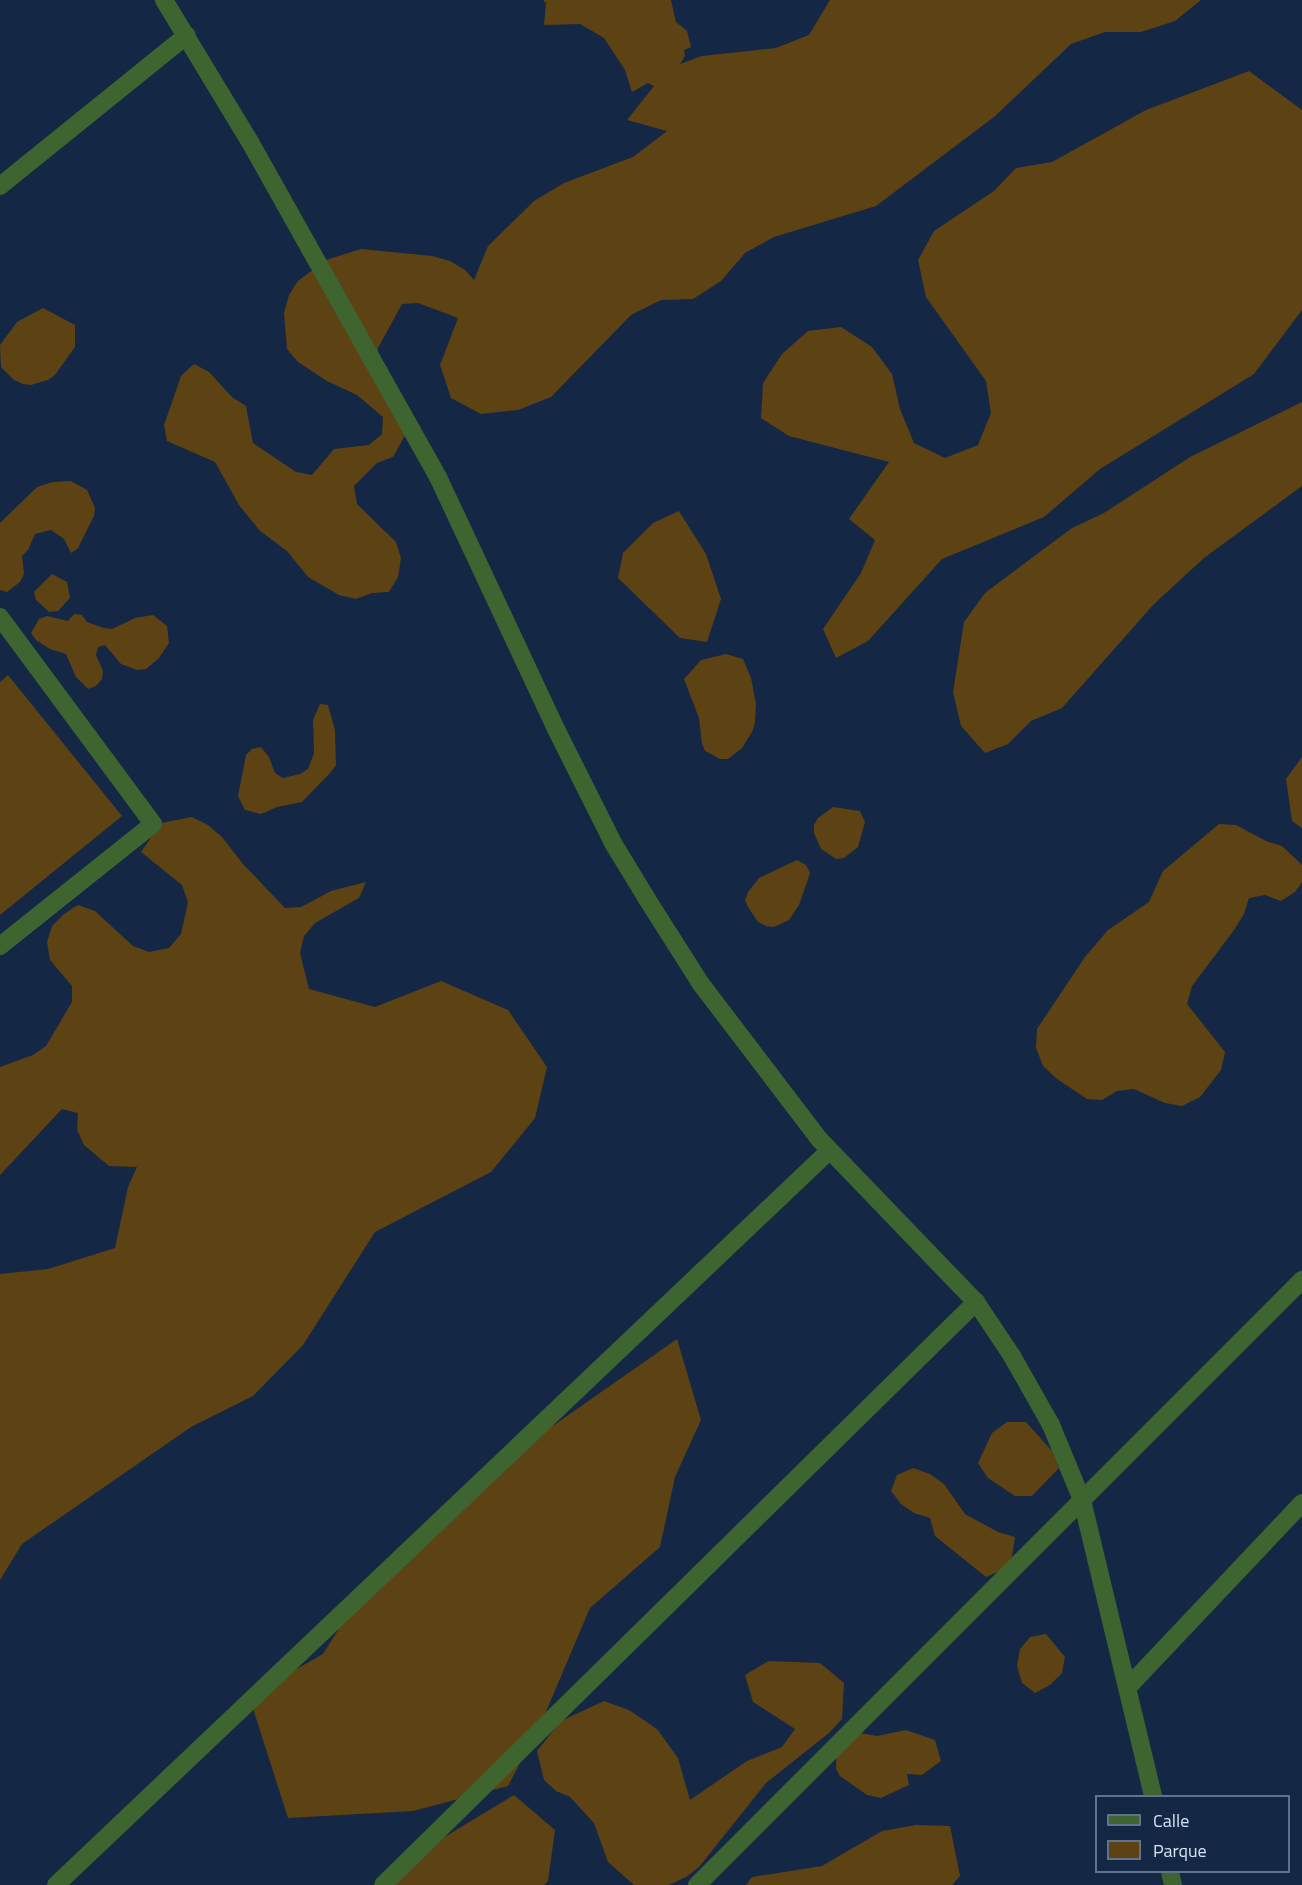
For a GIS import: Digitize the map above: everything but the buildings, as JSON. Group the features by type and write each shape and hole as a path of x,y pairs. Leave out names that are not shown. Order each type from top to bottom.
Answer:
{"street":[{"path":"164,0 187,35 438,477 613,843 701,984 829,1150 976,1302 1012,1356 1051,1425 1082,1500 1129,1686 1153,1795"},
{"path":"0,186 187,35"},
{"path":"0,617 153,824 0,946"},
{"path":"56,1885 829,1150"},
{"path":"697,1885 1302,1280"},
{"path":"382,1885 976,1302"},
{"path":"1129,1686 1302,1503"}],"green space":[{"path":"543,0 671,0 676,22 687,31 691,47 684,50 685,56 680,64 702,56 776,48 809,35 830,0 1201,0 1175,21 1141,32 1105,32 1071,44 994,117 876,206 774,237 745,253 721,281 693,299 661,300 631,315 551,397 518,410 481,414 451,398 440,365 458,318 418,303 402,304 378,348 377,365 409,428 393,457 377,463 354,486 357,504 396,542 401,558 398,577 389,592 372,593 356,599 339,595 308,577 287,551 260,531 239,505 215,462 167,441 164,425 181,376 194,364 209,372 232,397 246,406 253,443 296,472 312,475 334,449 369,445 382,434 383,417 357,395 327,381 298,362 287,349 284,313 289,295 298,281 326,260 361,249 432,256 450,261 465,270 474,280 488,246 534,201 564,183 633,157 667,131 627,120 654,86 648,83 632,92 625,70 604,38 580,24 544,25 546,3"},
{"path":"1249,71 1302,110 1302,310 1254,374 1100,469 1044,517 942,559 868,641 836,658 823,629 861,573 875,540 849,519 889,462 789,436 761,418 763,383 782,354 808,331 841,327 872,347 892,374 900,409 914,443 945,458 978,445 991,413 986,381 926,297 918,260 934,231 994,191 1016,168 1052,162 1146,110"},
{"path":"43,308 75,325 75,347 55,375 48,380 31,385 23,384 14,380 1,367 0,345 17,322"},
{"path":"1302,402 1302,486 1204,558 1154,604 1062,708 1031,721 1008,744 985,753 961,726 953,692 964,622 985,593 1072,528 1104,513 1190,457"},
{"path":"71,481 87,490 95,508 94,516 78,548 71,553 64,539 51,530 35,534 28,550 22,556 24,574 20,582 7,592 0,590 0,523 37,487 53,482"},
{"path":"679,511 706,554 721,599 707,642 680,638 618,578 623,553 653,523"},
{"path":"52,574 67,582 70,598 58,611 49,612 36,600 34,592"},
{"path":"74,614 82,615 87,622 112,629 135,618 153,615 167,626 169,643 159,658 146,669 137,670 121,664 105,645 98,647 96,655 103,671 102,679 96,686 88,689 76,677 66,654 50,649 36,640 31,633 39,619 47,616 68,621"},
{"path":"726,654 743,659 751,678 756,704 755,722 742,748 728,759 720,759 705,751 699,718 684,679 701,660"},
{"path":"8,675 122,816 0,915 0,682"},
{"path":"320,704 328,705 335,730 336,765 302,802 277,807 261,814 245,810 238,796 246,755 252,749 261,747 269,757 275,773 283,778 300,774 308,769 314,753 313,720"},
{"path":"1302,757 1302,828 1292,821 1286,779"},
{"path":"833,807 860,811 865,822 858,847 844,858 836,859 821,849 814,833 814,825 818,818"},
{"path":"192,817 208,825 222,837 243,864 285,908 301,907 331,891 366,882 359,898 315,923 304,936 300,953 309,989 375,1007 441,981 508,1010 547,1067 535,1118 491,1172 375,1232 303,1345 253,1396 191,1427 22,1544 0,1580 0,1274 48,1269 115,1248 128,1187 137,1167 109,1166 84,1145 77,1130 78,1113 62,1109 0,1175 0,1067 33,1055 46,1046 72,1002 72,986 50,960 47,942 52,926 64,914 78,905 95,911 133,946 149,952 169,948 181,934 188,902 182,885 141,852 161,823"},
{"path":"1219,824 1236,825 1266,841 1282,846 1302,865 1302,882 1295,892 1281,901 1265,895 1249,898 1244,914 1234,930 1192,986 1187,1004 1225,1052 1221,1070 1200,1097 1182,1106 1165,1103 1134,1089 1117,1091 1102,1100 1087,1099 1057,1079 1043,1066 1036,1048 1037,1029 1085,957 1108,930 1149,902 1163,871"},
{"path":"797,860 806,865 810,873 799,905 789,920 774,927 758,922 745,900 748,892 759,878"},
{"path":"677,1339 701,1420 675,1477 660,1547 590,1608 542,1721 508,1786 413,1811 288,1818 249,1696 323,1654 354,1605 467,1486"},
{"path":"1007,1422 1026,1422 1052,1451 1059,1468 1032,1496 1015,1496 988,1478 978,1463 992,1433"},
{"path":"913,1468 930,1474 944,1484 965,1514 998,1532 1015,1537 1012,1557 1002,1570 986,1577 935,1536 930,1518 914,1513 901,1504 891,1491 897,1475"},
{"path":"1046,1634 1065,1657 1062,1673 1050,1685 1035,1693 1022,1683 1017,1666 1020,1649 1030,1637"},
{"path":"768,1661 820,1663 844,1683 842,1719 829,1733 766,1783 699,1867 686,1877 669,1885 634,1885 608,1862 594,1823 570,1797 556,1791 544,1780 537,1751 561,1721 604,1701 629,1710 657,1729 678,1758 690,1800 747,1761 782,1747 795,1729 753,1702 745,1675"},
{"path":"842,1730 877,1736 906,1730 935,1740 941,1761 922,1775 907,1774 909,1785 881,1798 867,1795 840,1776 836,1769 837,1738"},
{"path":"514,1795 555,1830 548,1881 544,1885 382,1885 398,1865"},
{"path":"916,1825 950,1826 960,1876 952,1885 746,1885 752,1877 822,1866 882,1831"}]}
